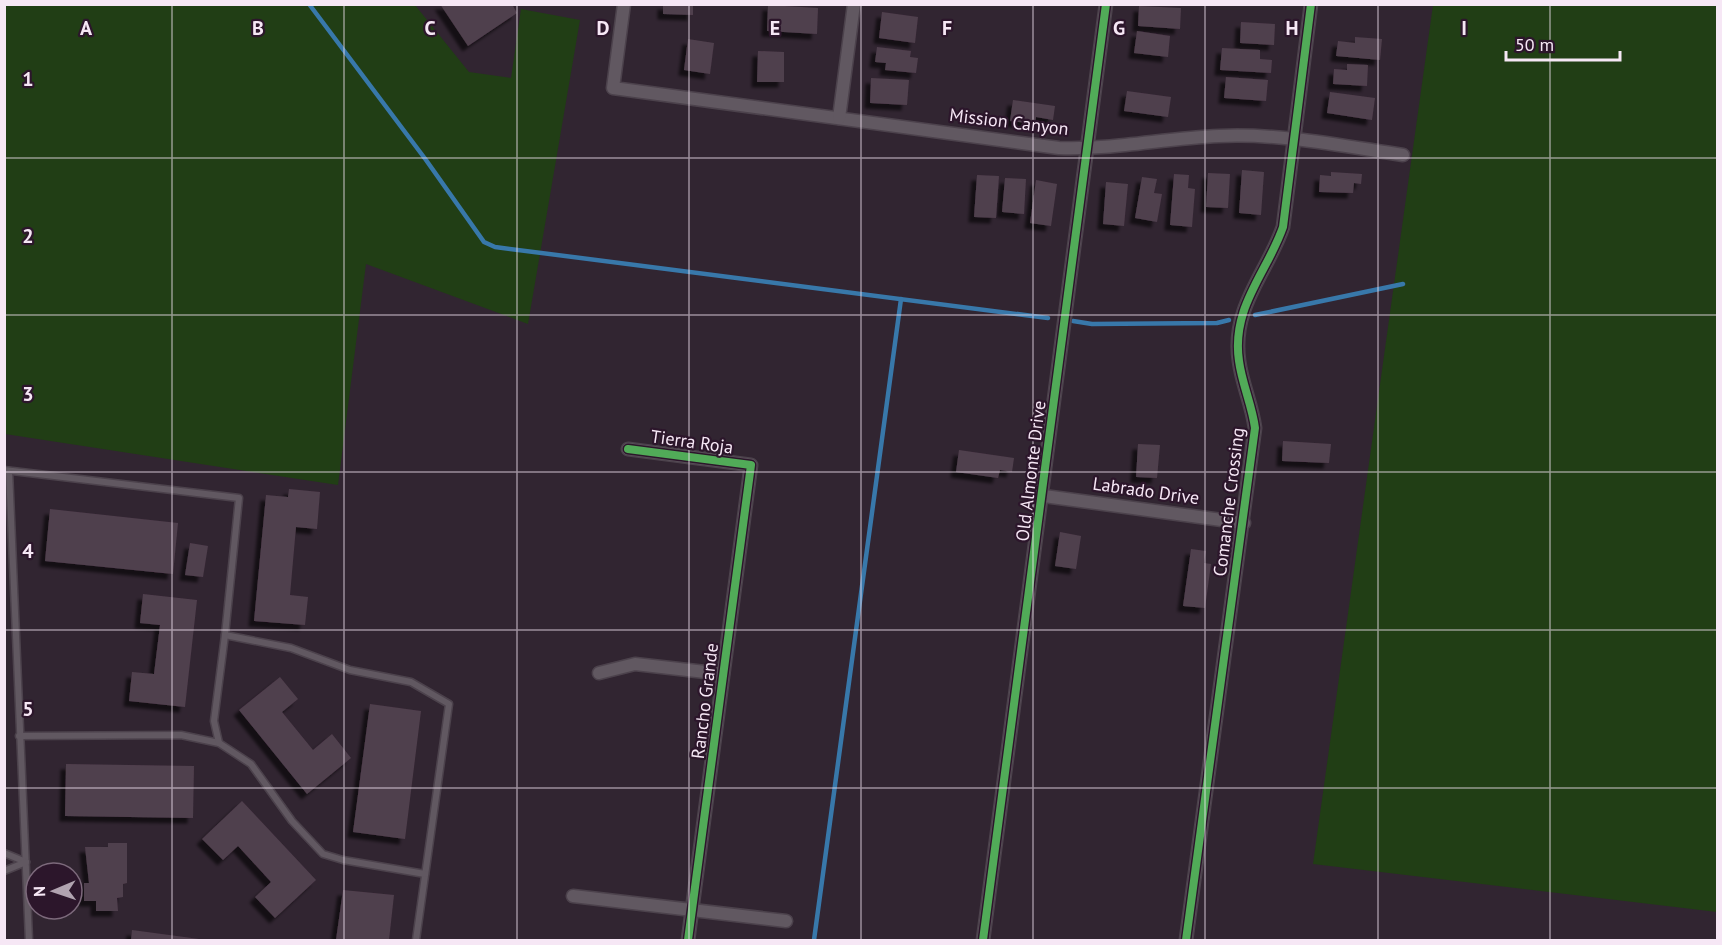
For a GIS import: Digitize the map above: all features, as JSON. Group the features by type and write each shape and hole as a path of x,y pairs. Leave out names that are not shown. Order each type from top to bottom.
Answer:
{"street":[{"name":"Mission Canyon","path":"624,4 613,88 1021,144 1085,149 1221,135 1294,140 1403,155"},
{"path":"840,118 854,4"},
{"name":"Old Almonte Drive","path":"983,940 1044,496 1085,149 1106,4"},
{"name":"Comanche Crossing","path":"1186,940 1255,428 1238,358 1239,334 1243,309 1249,293 1277,244 1283,227 1311,4"},
{"name":"Tierra Roja","path":"628,449 752,465"},
{"name":"Rancho Grande","path":"688,940 752,465"},
{"name":"Labrado Drive","path":"1044,496 1244,523"},
{"path":"598,673 635,664 723,674"},
{"path":"573,896 786,921"}],"lane":[{"path":"26,861 7,471 239,498 214,721 219,744"},
{"path":"225,635 291,648 350,670 411,681 449,704 416,940"},
{"path":"19,736 181,735 219,744 251,764 292,821 323,854 343,860 425,873"},
{"path":"4,853 24,861"},
{"path":"4,871 24,863"},
{"path":"28,921 29,940"}],"green space":[{"path":"4,5 415,5 469,72 511,78 521,9 580,20 528,324 366,264 338,485 5,434"},
{"path":"1433,5 1717,5 1717,912 1313,864"}],"building":[{"path":"440,4 512,4 517,13 468,46"},
{"path":"663,4 693,6 693,15 663,14"},
{"path":"768,5 818,8 817,34 767,31"},
{"path":"1139,6 1181,8 1180,29 1138,26"},
{"path":"882,12 918,17 915,43 879,38"},
{"path":"1241,22 1275,24 1274,45 1240,43"},
{"path":"1137,31 1170,36 1168,57 1134,53"},
{"path":"1355,37 1382,39 1380,60 1336,56 1338,41 1355,43"},
{"path":"688,39 714,43 710,74 684,70"},
{"path":"877,47 911,51 910,57 918,58 916,73 885,70 886,63 875,62"},
{"path":"1222,48 1260,50 1260,59 1272,60 1271,73 1220,70"},
{"path":"758,51 784,52 784,82 757,82"},
{"path":"1347,64 1368,65 1367,86 1333,84 1334,69 1347,70"},
{"path":"1226,77 1268,80 1266,101 1224,98"},
{"path":"871,78 909,80 907,105 870,103"},
{"path":"1127,91 1171,97 1168,117 1124,111"},
{"path":"1330,92 1375,98 1372,120 1327,113"},
{"path":"1013,100 1055,106 1053,120 1036,117 1035,124 1010,121"},
{"path":"1242,170 1264,172 1261,215 1239,213"},
{"path":"1331,172 1362,174 1361,184 1354,183 1353,193 1319,192 1320,175 1331,176"},
{"path":"1208,173 1230,174 1228,208 1206,207"},
{"path":"1174,174 1189,175 1188,188 1195,189 1192,227 1170,225"},
{"path":"977,175 999,176 996,218 974,217"},
{"path":"1142,177 1157,179 1154,193 1162,194 1157,222 1135,218"},
{"path":"1005,178 1026,179 1024,214 1002,212"},
{"path":"1036,180 1057,184 1051,226 1030,223"},
{"path":"1106,182 1128,184 1124,226 1103,224"},
{"path":"1283,441 1331,444 1329,463 1282,461"},
{"path":"1138,444 1160,445 1157,478 1136,477"},
{"path":"959,450 1014,458 1012,472 1000,470 998,478 956,472"},
{"path":"289,489 320,492 317,529 296,527 290,595 308,597 305,625 254,621 266,495 288,497"},
{"path":"50,509 178,523 173,574 45,561"},
{"path":"1060,532 1081,536 1076,569 1055,566"},
{"path":"190,543 208,546 203,577 185,575"},
{"path":"1191,549 1206,551 1204,563 1211,564 1205,608 1183,606"},
{"path":"143,594 197,600 185,707 129,701 132,672 154,674 160,625 140,623"},
{"path":"280,677 298,699 282,712 313,750 332,734 351,758 307,794 239,710"},
{"path":"370,704 421,711 405,839 353,832"},
{"path":"66,764 194,766 193,818 65,816"},
{"path":"242,801 316,880 275,918 255,897 271,882 238,846 223,860 202,839"},
{"path":"108,843 127,843 127,883 123,884 123,897 117,898 118,911 96,911 96,901 84,901 84,883 89,883 85,847 108,847"},
{"path":"343,890 394,895 389,940 336,940"},
{"path":"132,930 199,939 199,940 131,940"}],"waterway":[{"path":"309,4 426,160 484,242 495,247 1048,318"},
{"path":"1255,315 1403,284"},
{"path":"814,940 901,299"},
{"path":"1073,321 1092,324 1217,323 1229,320"}],"cycle path":[{"path":"983,940 1106,4"},
{"path":"1186,940 1255,428 1239,361 1240,324 1252,291 1283,227 1311,4"},
{"path":"628,449 751,465 688,940"}]}
